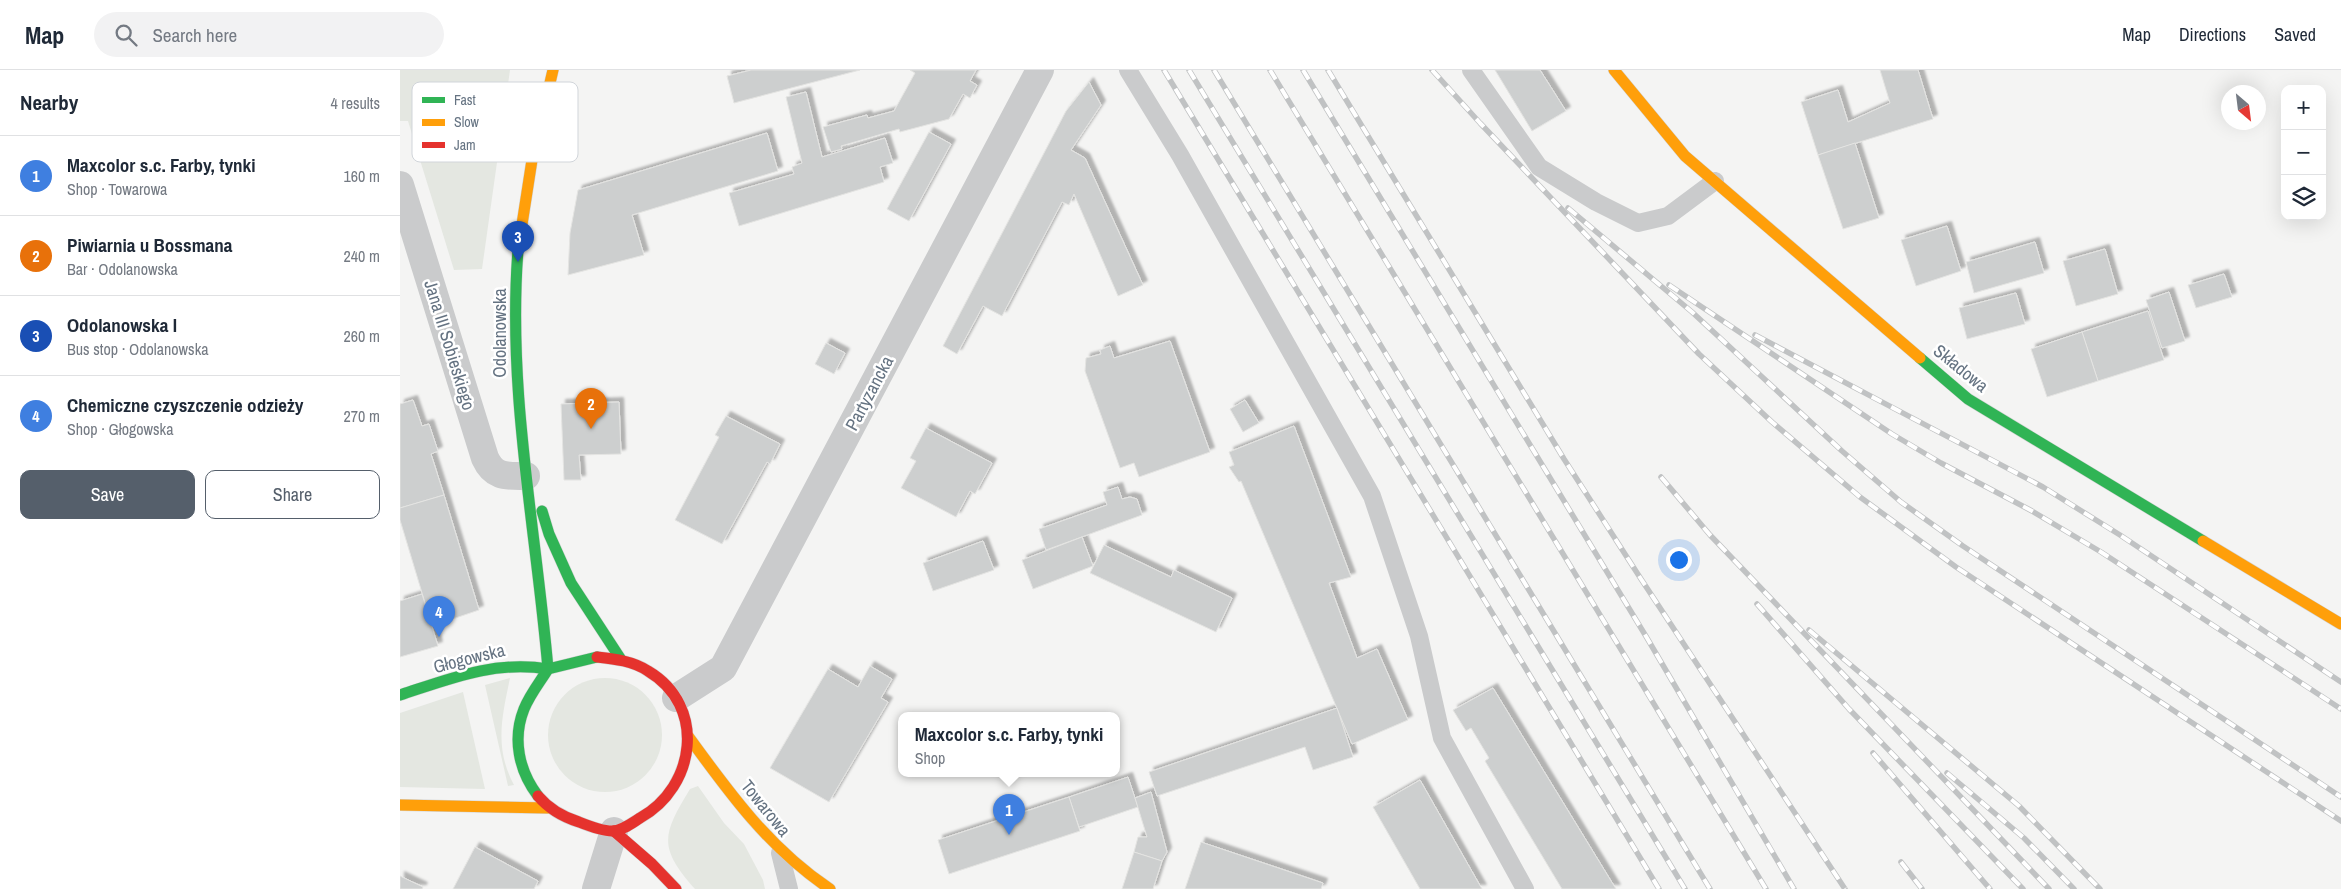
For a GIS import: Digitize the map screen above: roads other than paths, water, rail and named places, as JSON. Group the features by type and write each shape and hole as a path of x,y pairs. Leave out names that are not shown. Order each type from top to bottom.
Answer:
{"main road":[{"name":"Składowa","path":"1614,70 1685,156 1968,399 2341,624"},
{"name":"Odolanowska","path":"530,162 518,262 515,310 516,357 524,463 538,564 548,669"},
{"name":"Odolanowska","path":"524,463 549,534 571,583 620,658"},
{"path":"614,831 639,819 660,805 677,785 686,761 688,736 684,716 676,698 661,679 642,666 620,658 597,657 548,669 522,713 517,739 520,765 531,788 548,808 568,820 614,831 652,864 676,889"},
{"name":"Głogowska","path":"400,695 471,672 505,664 523,664 548,669"},
{"name":"Towarowa","path":"688,736 742,809 780,853 830,889"},
{"path":"400,804 548,808"}],"street":[{"name":"Partyzancka","path":"676,698 723,668 1040,70"},
{"name":"Jana III Sobieskiego","path":"400,185 489,467 495,474 505,476 524,463"},
{"path":"596,889 614,831"}],"lane":[{"path":"1128,70 1185,163 1372,496 1419,636 1442,738 1525,889"},
{"path":"1471,70 1539,167 1596,202 1638,223 1668,216 1715,181"},
{"path":"780,853 789,889"}],"railway":[{"path":"1164,70 1659,889"},
{"path":"1189,70 1685,889"},
{"path":"1214,70 1710,889"},
{"path":"1270,70 1766,889"},
{"path":"1303,70 1647,638 1794,889"},
{"path":"1328,70 1564,459 1845,889"},
{"path":"1432,70 1699,354 1772,422 1860,497 1956,567 2341,821"},
{"path":"1568,208 1692,312 1842,451 1901,502 1963,546 2341,797"},
{"path":"1669,285 1892,434 1941,463 2032,511 2101,552 2341,709"},
{"path":"1755,335 2043,487 2120,535 2341,682"},
{"path":"1661,477 1710,535 2049,889"},
{"path":"1757,604 1849,709 2023,889"},
{"path":"1809,630 2019,806 2100,889"},
{"path":"1873,753 1990,889"},
{"path":"1947,773 2024,838 2074,889"},
{"path":"1901,862 1922,889"}],"place":[{"name":"Odolanowska I","path":"518,262"},
{"name":"Piwiarnia u Bossmana","path":"591,429"},
{"name":"Chemiczne czyszczenie odzieży","path":"439,637"},
{"name":"Maxcolor s.c. Farby, tynki","path":"1009,835"}]}
